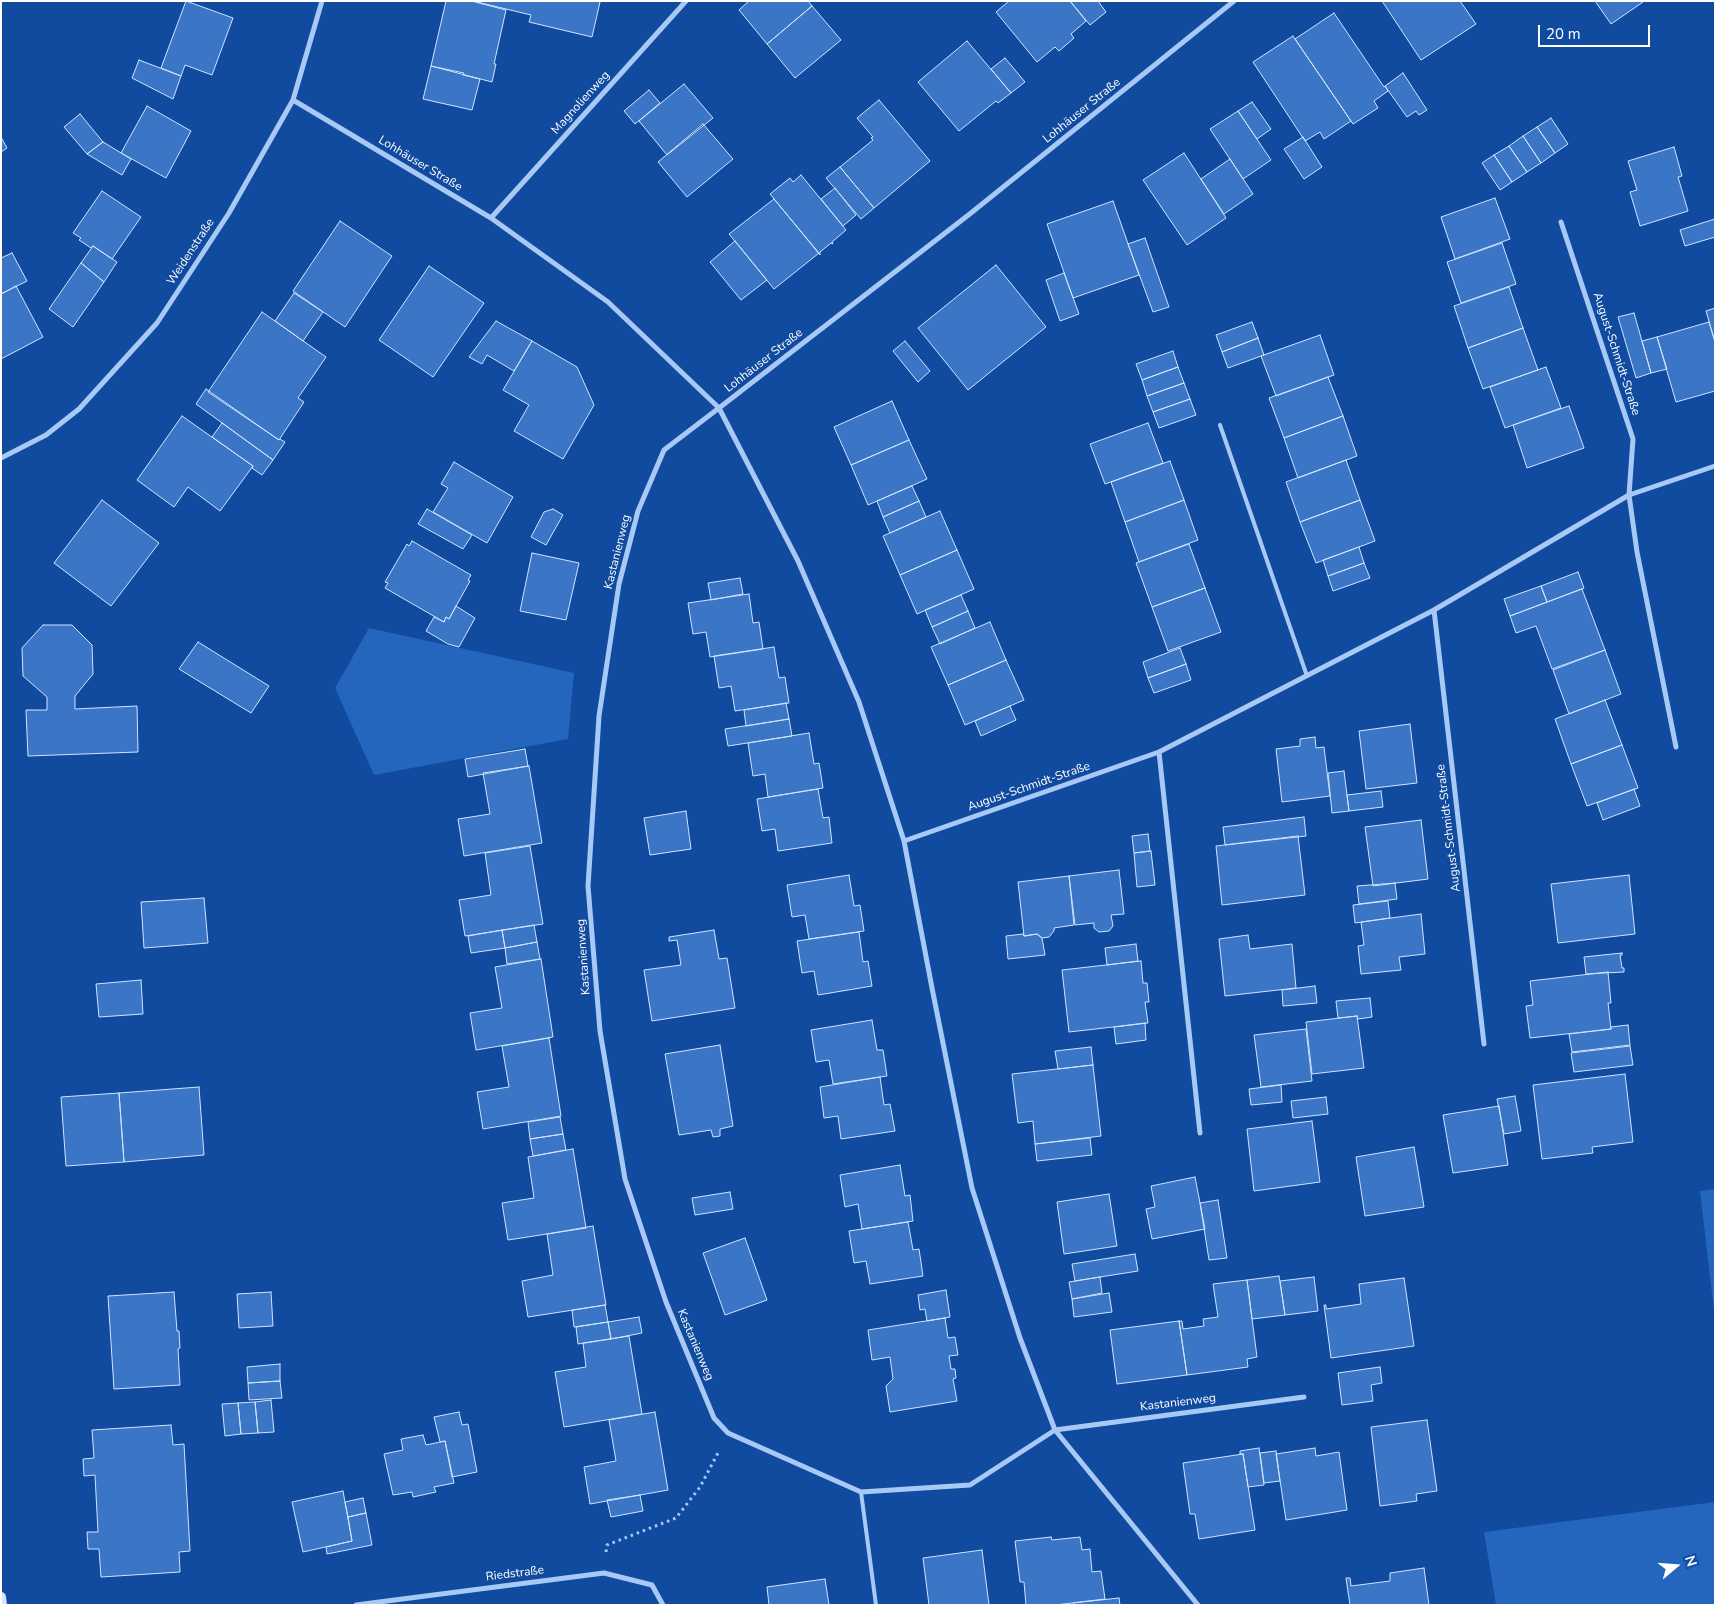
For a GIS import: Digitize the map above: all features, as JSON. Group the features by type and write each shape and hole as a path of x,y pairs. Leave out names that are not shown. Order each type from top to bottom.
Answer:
{"street":[{"name":"Weidenstraße","path":"1,458 46,435 79,410 157,323 229,213 293,100 322,1"},
{"name":"Magnolienweg","path":"491,218 686,1"},
{"name":"Lohhäuser Straße","path":"293,100 491,218 608,302 720,408 979,206 1234,1"},
{"name":"August-Schmidt-Straße","path":"1561,222 1633,439 1630,495 1637,552 1676,747"},
{"path":"720,408 798,561 859,702 904,841 972,1188 1020,1338 1055,1430 1198,1605"},
{"name":"Kastanienweg","path":"720,408 664,450 636,520 619,584 599,716 588,886 600,1031 625,1179 666,1302 714,1418 728,1433 861,1492 970,1485 1055,1430 1304,1397"},
{"name":"August-Schmidt-Straße","path":"904,841 1160,752 1434,610 1630,495 1715,466"},
{"name":"August-Schmidt-Straße","path":"1434,610 1484,1044"},
{"path":"1160,752 1200,1133"},
{"name":"Riedstraße","path":"356,1605 604,1572 652,1585 664,1605"},
{"path":"1,1597 2,1605"}],"lane":[{"path":"1220,425 1307,676"},
{"path":"861,1492 876,1605"}],"path":[{"path":"604,1572 607,1545 676,1518 700,1487 728,1433"}],"shaded area":[{"path":"369,628 574,673 568,739 374,775 335,688"},
{"path":"1715,1189 1715,1319 1700,1191"},
{"path":"1715,1502 1715,1605 1496,1605 1484,1532"}],"building":[{"path":"186,1 233,18 212,75 185,65 181,76 161,68"},
{"path":"446,1 471,1 506,10 492,82 431,66"},
{"path":"473,1 600,2 592,37 529,22 531,15"},
{"path":"749,1 808,1 812,6 767,44 739,10"},
{"path":"1009,1 1070,1 1086,21 1071,34 1074,38 1059,51 1055,47 1037,62 996,12"},
{"path":"1070,1 1098,1 1106,12 1090,25"},
{"path":"1382,1 1460,1 1476,24 1421,60"},
{"path":"1595,1 1643,1 1643,2 1611,24"},
{"path":"812,6 841,40 795,78 767,44"},
{"path":"1334,13 1388,91 1374,101 1378,108 1353,124 1295,39"},
{"path":"1293,36 1351,121 1324,139 1320,132 1305,141 1253,62"},
{"path":"967,41 1011,93 998,103 996,101 959,131 918,82"},
{"path":"1005,58 1025,82 1011,93 991,69"},
{"path":"139,60 181,76 173,99 132,78"},
{"path":"431,66 464,73 463,75 480,79 472,110 423,99"},
{"path":"1403,73 1427,110 1419,115 1416,111 1407,117 1385,86"},
{"path":"684,84 713,118 667,155 639,121"},
{"path":"649,90 660,103 635,124 624,111"},
{"path":"879,100 930,161 874,208 840,167 873,140 871,138 873,137 857,118"},
{"path":"1252,102 1271,129 1257,139 1238,111"},
{"path":"147,106 191,131 166,178 121,153"},
{"path":"1238,111 1271,160 1243,179 1210,129"},
{"path":"80,114 103,142 87,154 64,127"},
{"path":"1551,118 1568,144 1555,153 1537,127"},
{"path":"703,124 733,159 687,197 658,162"},
{"path":"1537,127 1555,153 1541,163 1523,136"},
{"path":"1523,136 1541,163 1527,172 1509,146"},
{"path":"1,137 7,148 1,152"},
{"path":"1303,137 1322,167 1304,179 1284,149"},
{"path":"103,142 131,159 122,175 87,154"},
{"path":"1509,146 1527,172 1512,182 1494,155"},
{"path":"1674,147 1682,176 1678,177 1688,211 1640,226 1630,192 1637,190 1628,161"},
{"path":"1184,153 1226,218 1187,245 1143,180"},
{"path":"1494,155 1512,182 1500,190 1482,163"},
{"path":"1230,159 1253,194 1224,214 1201,179"},
{"path":"840,167 874,208 861,219 826,178"},
{"path":"801,175 846,230 832,242 833,244 831,243 820,252 820,255 770,194 790,178 793,182"},
{"path":"835,188 856,215 843,226 821,199"},
{"path":"102,191 141,217 112,259 93,246 91,248 79,240 81,238 73,233"},
{"path":"1495,198 1510,239 1455,259 1441,217"},
{"path":"774,199 819,253 774,289 729,234"},
{"path":"1113,201 1139,275 1073,298 1047,224"},
{"path":"1715,219 1715,237 1685,246 1680,230"},
{"path":"340,221 392,256 345,327 293,291"},
{"path":"1145,238 1169,307 1153,312 1128,244"},
{"path":"735,241 767,280 741,300 710,262"},
{"path":"1502,243 1516,284 1461,303 1447,262"},
{"path":"93,246 117,262 104,282 81,263"},
{"path":"12,253 27,281 1,294 1,258"},
{"path":"81,263 104,282 73,327 49,309"},
{"path":"996,265 1046,327 968,390 918,328"},
{"path":"429,266 484,303 433,377 379,340"},
{"path":"1064,273 1079,314 1060,321 1046,280"},
{"path":"16,286 43,337 1,359 1,294"},
{"path":"1509,287 1523,328 1468,348 1454,306"},
{"path":"294,293 323,312 303,341 275,321"},
{"path":"1715,308 1715,342 1706,311"},
{"path":"262,312 326,357 298,398 304,402 279,440 208,392"},
{"path":"1634,313 1651,373 1636,378 1618,317"},
{"path":"496,321 532,341 514,371 487,355 482,364 469,357"},
{"path":"1252,322 1258,338 1222,352 1216,335"},
{"path":"1709,322 1715,342 1715,391 1676,402 1657,337"},
{"path":"1523,328 1538,370 1483,389 1468,348"},
{"path":"1320,335 1334,375 1276,396 1261,356"},
{"path":"1657,337 1667,369 1651,373 1642,341"},
{"path":"1258,338 1264,355 1228,368 1222,352"},
{"path":"532,341 577,367 594,405 563,459 514,431 529,405 503,390"},
{"path":"905,341 930,371 918,382 893,351"},
{"path":"1173,351 1178,367 1142,380 1136,364"},
{"path":"1178,367 1184,383 1147,396 1142,380"},
{"path":"1546,367 1561,408 1505,428 1490,387"},
{"path":"1328,377 1343,416 1284,438 1269,398"},
{"path":"1184,383 1190,399 1153,412 1147,396"},
{"path":"206,389 279,440 285,442 273,460 196,404"},
{"path":"1190,399 1196,415 1159,428 1153,412"},
{"path":"892,401 909,440 851,465 834,427"},
{"path":"1569,406 1584,448 1527,468 1513,425"},
{"path":"182,416 253,466 220,511 188,487 174,507 137,480"},
{"path":"1343,416 1357,456 1298,478 1284,438"},
{"path":"222,423 273,460 262,475 252,468 253,466 212,437"},
{"path":"1148,423 1163,463 1105,484 1090,444"},
{"path":"909,440 927,479 868,505 851,465"},
{"path":"1346,460 1360,500 1300,522 1286,482"},
{"path":"1170,461 1184,500 1125,522 1111,482"},
{"path":"454,462 513,497 487,543 433,512 448,488 441,484"},
{"path":"912,486 919,501 883,517 877,501"},
{"path":"102,500 159,543 111,606 54,563"},
{"path":"1184,500 1198,540 1139,562 1125,522"},
{"path":"1360,500 1375,541 1316,563 1300,522"},
{"path":"919,501 926,517 890,533 883,517"},
{"path":"427,509 472,535 463,549 418,524"},
{"path":"553,509 563,515 546,545 531,537 544,512"},
{"path":"940,511 957,550 900,575 883,536"},
{"path":"412,541 471,575 468,580 470,581 449,619 446,617 444,622 385,588 388,583 385,582 407,544 409,546"},
{"path":"1189,544 1205,588 1152,607 1136,563"},
{"path":"1359,547 1364,563 1328,576 1323,560"},
{"path":"957,550 974,589 917,614 900,575"},
{"path":"532,553 579,563 566,620 520,611"},
{"path":"1364,563 1370,578 1333,591 1328,576"},
{"path":"1578,572 1584,588 1547,602 1541,586"},
{"path":"740,578 743,594 711,600 708,583"},
{"path":"1541,586 1547,602 1510,616 1504,599"},
{"path":"1205,588 1221,632 1168,651 1152,607"},
{"path":"1582,589 1605,650 1552,669 1536,626 1516,633 1510,616"},
{"path":"749,594 753,623 759,622 763,649 710,657 706,632 693,634 688,603"},
{"path":"961,595 968,611 932,627 925,610"},
{"path":"456,606 475,618 459,647 448,644 426,631 434,617 444,622 446,617 449,619"},
{"path":"968,611 975,628 940,644 932,627"},
{"path":"990,622 1006,660 948,685 931,647"},
{"path":"43,625 72,625 92,645 93,674 75,696 75,709 137,706 138,752 28,756 26,710 47,710 47,697 23,676 22,648"},
{"path":"198,642 269,686 251,713 179,669"},
{"path":"774,647 779,678 785,677 789,703 735,711 731,686 719,688 714,656"},
{"path":"1180,648 1186,664 1148,678 1143,662"},
{"path":"1605,650 1621,694 1569,714 1553,670"},
{"path":"1006,660 1024,700 965,725 948,685"},
{"path":"1186,664 1191,680 1154,693 1148,678"},
{"path":"1605,700 1622,745 1571,764 1555,719"},
{"path":"786,703 789,719 746,726 744,710"},
{"path":"1010,706 1016,720 981,736 975,721"},
{"path":"789,719 792,736 728,746 725,729"},
{"path":"1410,724 1417,783 1366,789 1359,731"},
{"path":"809,733 814,764 819,763 823,788 768,797 765,774 753,776 748,743"},
{"path":"1315,737 1316,748 1324,747 1330,796 1282,802 1276,749 1300,746 1300,739"},
{"path":"1622,745 1638,788 1587,806 1571,764"},
{"path":"525,749 528,766 468,777 465,759"},
{"path":"529,766 542,843 464,856 458,819 490,814 483,773"},
{"path":"1344,771 1349,811 1332,813 1328,773"},
{"path":"818,789 823,818 829,817 832,843 778,851 775,829 762,831 757,799"},
{"path":"1634,789 1640,806 1603,820 1597,803"},
{"path":"1381,791 1383,807 1349,811 1347,795"},
{"path":"686,811 691,849 650,855 644,818"},
{"path":"1304,817 1306,836 1225,845 1223,827"},
{"path":"1421,820 1428,879 1373,886 1365,827"},
{"path":"1148,834 1150,851 1134,853 1132,836"},
{"path":"1298,836 1305,895 1222,905 1216,846"},
{"path":"530,846 543,924 465,936 459,900 491,895 485,853"},
{"path":"1151,851 1155,885 1137,887 1134,853"},
{"path":"1119,870 1124,914 1111,915 1113,926 1109,931 1099,932 1094,928 1094,923 1075,925 1069,876"},
{"path":"849,875 854,906 860,905 864,931 809,939 805,915 792,917 787,885"},
{"path":"1629,875 1635,934 1558,943 1551,884"},
{"path":"1069,876 1074,925 1054,928 1049,937 1042,938 1037,934 1024,936 1018,882"},
{"path":"1395,883 1397,899 1359,904 1357,886"},
{"path":"204,898 208,943 144,948 141,902"},
{"path":"1388,901 1390,918 1355,923 1353,905"},
{"path":"1421,914 1425,954 1399,957 1401,970 1361,974 1358,946 1364,945 1361,922"},
{"path":"534,925 537,942 505,948 502,930"},
{"path":"502,930 505,948 471,953 468,936"},
{"path":"714,930 719,959 727,958 735,1008 652,1021 644,970 681,965 677,940 669,941 669,937"},
{"path":"859,932 863,962 868,961 872,986 818,995 814,971 802,973 797,941"},
{"path":"1023,934 1024,936 1037,934 1042,938 1045,955 1008,959 1006,936"},
{"path":"1248,935 1250,949 1292,944 1296,988 1225,996 1219,939"},
{"path":"537,942 540,959 507,964 505,948"},
{"path":"1136,944 1138,961 1107,965 1105,948"},
{"path":"1622,953 1620,955 1624,972 1586,974 1584,957"},
{"path":"541,959 553,1037 476,1050 470,1013 502,1008 495,967"},
{"path":"1141,961 1143,983 1147,983 1149,1002 1145,1002 1148,1023 1069,1032 1062,970"},
{"path":"1608,972 1611,1003 1608,1003 1611,1029 1530,1038 1526,1006 1533,1005 1530,981"},
{"path":"141,980 143,1014 99,1017 96,984"},
{"path":"1315,986 1317,1003 1283,1006 1282,990"},
{"path":"1370,998 1372,1017 1358,1019 1357,1016 1338,1018 1336,1001"},
{"path":"1357,1016 1364,1068 1312,1074 1306,1022"},
{"path":"872,1020 877,1050 883,1050 887,1076 833,1084 829,1060 816,1062 811,1030"},
{"path":"1145,1023 1146,1040 1116,1044 1114,1027"},
{"path":"1628,1025 1630,1045 1572,1052 1569,1034"},
{"path":"1306,1029 1312,1081 1261,1087 1254,1035"},
{"path":"549,1038 561,1116 483,1129 477,1092 509,1087 502,1046"},
{"path":"720,1045 733,1126 720,1129 720,1136 713,1137 711,1130 679,1135 665,1054"},
{"path":"1630,1046 1633,1065 1574,1072 1571,1053"},
{"path":"1091,1047 1093,1065 1058,1069 1055,1051"},
{"path":"1093,1065 1101,1136 1035,1144 1033,1121 1018,1123 1012,1074"},
{"path":"1625,1074 1633,1142 1592,1147 1593,1153 1542,1159 1533,1085"},
{"path":"880,1077 884,1105 890,1104 895,1131 841,1139 838,1116 824,1118 820,1087"},
{"path":"1281,1085 1282,1102 1251,1105 1249,1089"},
{"path":"199,1087 204,1155 124,1162 119,1093"},
{"path":"119,1093 124,1162 66,1166 61,1097"},
{"path":"1515,1096 1521,1131 1504,1134 1497,1099"},
{"path":"1326,1097 1328,1114 1293,1118 1291,1101"},
{"path":"1499,1106 1508,1165 1453,1173 1443,1115"},
{"path":"560,1117 563,1134 530,1139 528,1122"},
{"path":"1312,1121 1320,1182 1254,1191 1247,1129"},
{"path":"563,1134 566,1150 533,1156 530,1139"},
{"path":"1090,1138 1092,1155 1037,1161 1035,1144"},
{"path":"1414,1147 1424,1207 1365,1216 1356,1157"},
{"path":"573,1149 586,1228 508,1240 502,1203 534,1198 528,1157"},
{"path":"900,1165 905,1196 910,1195 913,1221 862,1229 858,1204 845,1207 840,1175"},
{"path":"1195,1177 1205,1229 1152,1239 1146,1209 1155,1207 1151,1186"},
{"path":"730,1192 733,1209 695,1215 692,1198"},
{"path":"1109,1194 1117,1246 1064,1254 1057,1202"},
{"path":"1218,1200 1227,1258 1209,1260 1200,1203"},
{"path":"908,1222 913,1250 919,1249 923,1276 870,1284 866,1261 854,1263 849,1231"},
{"path":"593,1226 606,1305 528,1317 522,1281 553,1275 547,1234"},
{"path":"745,1238 767,1300 725,1315 703,1253"},
{"path":"1135,1254 1138,1271 1075,1281 1072,1264"},
{"path":"1279,1276 1285,1315 1252,1319 1247,1280"},
{"path":"1100,1277 1102,1293 1072,1299 1069,1282"},
{"path":"1314,1277 1318,1311 1285,1315 1280,1281"},
{"path":"1404,1278 1414,1346 1331,1358 1324,1305 1326,1305 1326,1309 1361,1304 1359,1284"},
{"path":"1247,1280 1257,1357 1247,1359 1248,1367 1187,1375 1179,1321 1182,1321 1183,1329 1204,1326 1203,1319 1218,1317 1213,1284"},
{"path":"946,1290 950,1317 927,1321 925,1309 920,1310 918,1295"},
{"path":"174,1292 177,1331 179,1331 180,1385 114,1389 108,1296"},
{"path":"271,1292 273,1326 239,1328 237,1294"},
{"path":"1109,1293 1112,1312 1074,1317 1072,1299"},
{"path":"605,1305 608,1322 574,1327 572,1310"},
{"path":"639,1317 642,1333 611,1339 608,1322"},
{"path":"945,1318 948,1338 955,1337 958,1355 949,1356 951,1369 955,1369 956,1378 953,1379 957,1401 890,1412 886,1386 893,1379 890,1357 872,1360 868,1330"},
{"path":"1179,1321 1187,1375 1117,1384 1110,1330"},
{"path":"608,1322 611,1339 578,1344 576,1327"},
{"path":"629,1336 642,1414 564,1427 555,1372 586,1367 583,1343"},
{"path":"280,1364 280,1381 248,1383 247,1367"},
{"path":"1380,1367 1382,1383 1371,1385 1373,1401 1342,1405 1338,1373"},
{"path":"280,1381 282,1398 249,1400 248,1383"},
{"path":"271,1400 274,1432 258,1433 255,1402"},
{"path":"255,1402 258,1433 241,1434 238,1403"},
{"path":"238,1403 241,1434 225,1436 222,1404"},
{"path":"459,1412 462,1425 468,1424 477,1472 452,1477 445,1441 440,1442 434,1417"},
{"path":"655,1412 668,1490 590,1504 584,1467 616,1461 609,1420"},
{"path":"1427,1420 1437,1491 1416,1494 1417,1501 1380,1506 1371,1427"},
{"path":"171,1425 173,1445 184,1444 190,1551 179,1552 180,1572 101,1577 99,1549 88,1549 87,1532 98,1532 95,1475 84,1476 83,1459 94,1458 92,1430"},
{"path":"423,1435 426,1445 445,1441 454,1483 434,1487 436,1492 413,1497 412,1492 393,1495 384,1454 403,1450 401,1439"},
{"path":"1259,1448 1264,1485 1248,1487 1243,1454 1240,1454 1240,1451"},
{"path":"1315,1448 1316,1456 1339,1452 1347,1510 1286,1520 1276,1454"},
{"path":"1276,1451 1280,1481 1264,1483 1260,1453"},
{"path":"1243,1454 1255,1530 1199,1539 1195,1514 1190,1514 1183,1463"},
{"path":"343,1491 352,1541 303,1552 292,1502"},
{"path":"640,1495 643,1511 611,1517 607,1500"},
{"path":"363,1498 366,1513 348,1517 345,1502"},
{"path":"366,1513 372,1545 327,1554 326,1547 352,1541 348,1517"},
{"path":"1051,1537 1052,1540 1080,1537 1082,1550 1090,1549 1092,1572 1101,1571 1105,1599 1055,1605 1026,1605 1024,1582 1020,1582 1015,1541"},
{"path":"982,1550 989,1605 929,1605 923,1558"},
{"path":"1424,1568 1429,1605 1350,1605 1346,1578 1350,1578 1351,1586 1390,1581 1390,1573"},
{"path":"825,1579 829,1605 769,1605 767,1587"},
{"path":"1119,1598 1120,1605 1074,1605 1073,1603"}]}
